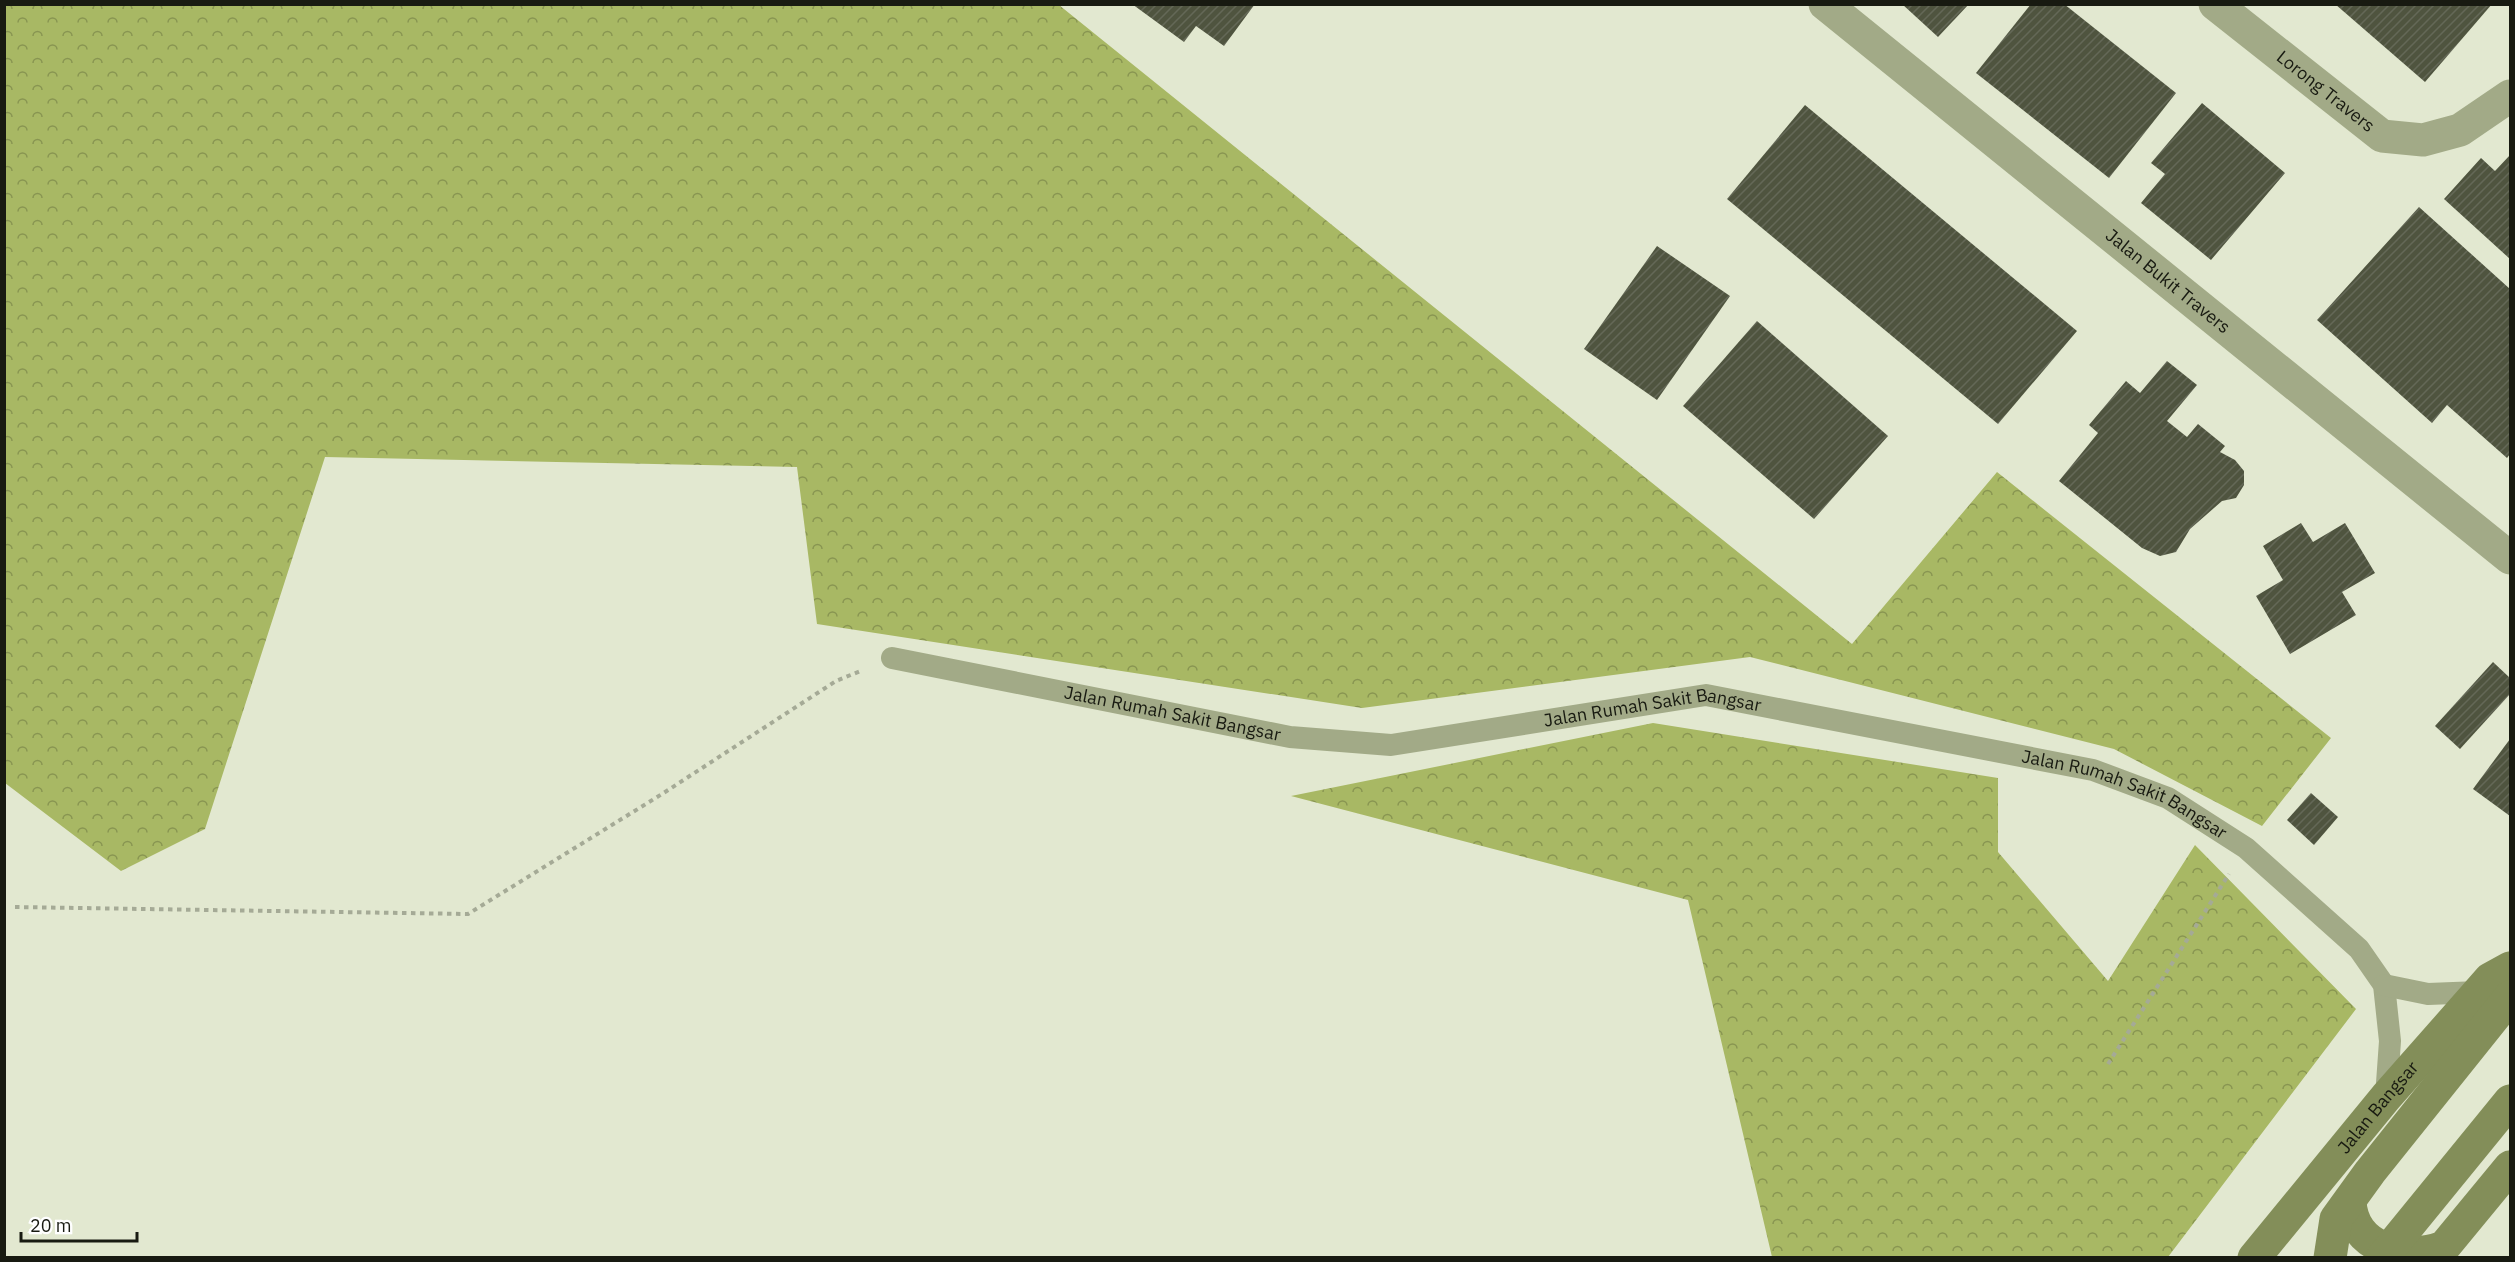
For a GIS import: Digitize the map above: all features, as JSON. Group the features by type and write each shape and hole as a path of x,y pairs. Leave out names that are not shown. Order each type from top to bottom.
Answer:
{"main road":[{"name":"Jalan Bangsar","path":"2254,1257 2386,1097 2490,979 2511,968"},
{"path":"2330,1257 2336,1219 2511,998"},
{"path":"2382,1257 2511,1101"},
{"path":"2350,1201 2350,1214 2356,1228 2370,1243 2394,1252 2444,1252 2511,1167"}],"street":[{"name":"Jalan Bukit Travers","path":"1826,4 2511,558"},
{"name":"Lorong Travers","path":"2215,4 2382,136 2423,140 2460,130 2511,96"}],"lane":[{"name":"Jalan Rumah Sakit Bangsar","path":"892,658 1290,737 1391,745 1706,695 2093,770 2168,798 2246,848 2359,949 2384,986"},
{"path":"2386,1097 2390,1041 2384,986 2428,994 2479,992"}],"path":[{"path":"15,907 468,914 662,794 836,681 892,658"},
{"path":"2108,1064 2246,848"}],"green space":[{"path":"4,5 1059,5 1852,644 1997,472 2331,738 2262,826 2114,749 1750,657 1362,708 817,624 797,467 325,457 205,829 121,871 5,783"},
{"path":"1653,723 1998,778 1998,852 2108,981 2195,845 2356,1009 2168,1257 1772,1257 1688,900 1291,796"}],"building":[{"path":"1132,4 1255,4 1224,46 1196,26 1184,42"},
{"path":"1902,4 1969,4 1938,37"},
{"path":"2031,4 2064,4 2176,93 2109,178 1976,73"},
{"path":"2335,4 2492,4 2425,82"},
{"path":"2202,103 2285,173 2211,260 2141,203 2165,174 2151,163"},
{"path":"1805,105 2077,331 1998,424 1727,199"},
{"path":"2510,155 2510,259 2444,199 2481,158 2495,171"},
{"path":"2419,207 2510,289 2510,454 2507,458 2447,405 2432,423 2317,320"},
{"path":"1657,246 1730,296 1657,400 1584,349"},
{"path":"1757,321 1888,436 1814,519 1683,406"},
{"path":"2167,361 2197,385 2167,421 2187,437 2198,424 2225,446 2220,452 2235,460 2244,471 2244,485 2236,498 2222,501 2190,529 2176,552 2160,556 2142,548 2059,481 2098,433 2089,425 2126,381 2140,393"},
{"path":"2301,523 2313,542 2345,523 2375,573 2342,592 2356,615 2290,654 2256,596 2283,580 2263,546"},
{"path":"2493,662 2510,678 2510,694 2460,749 2435,726"},
{"path":"2510,739 2510,816 2473,789"},
{"path":"2311,793 2338,817 2314,845 2287,820"}]}
